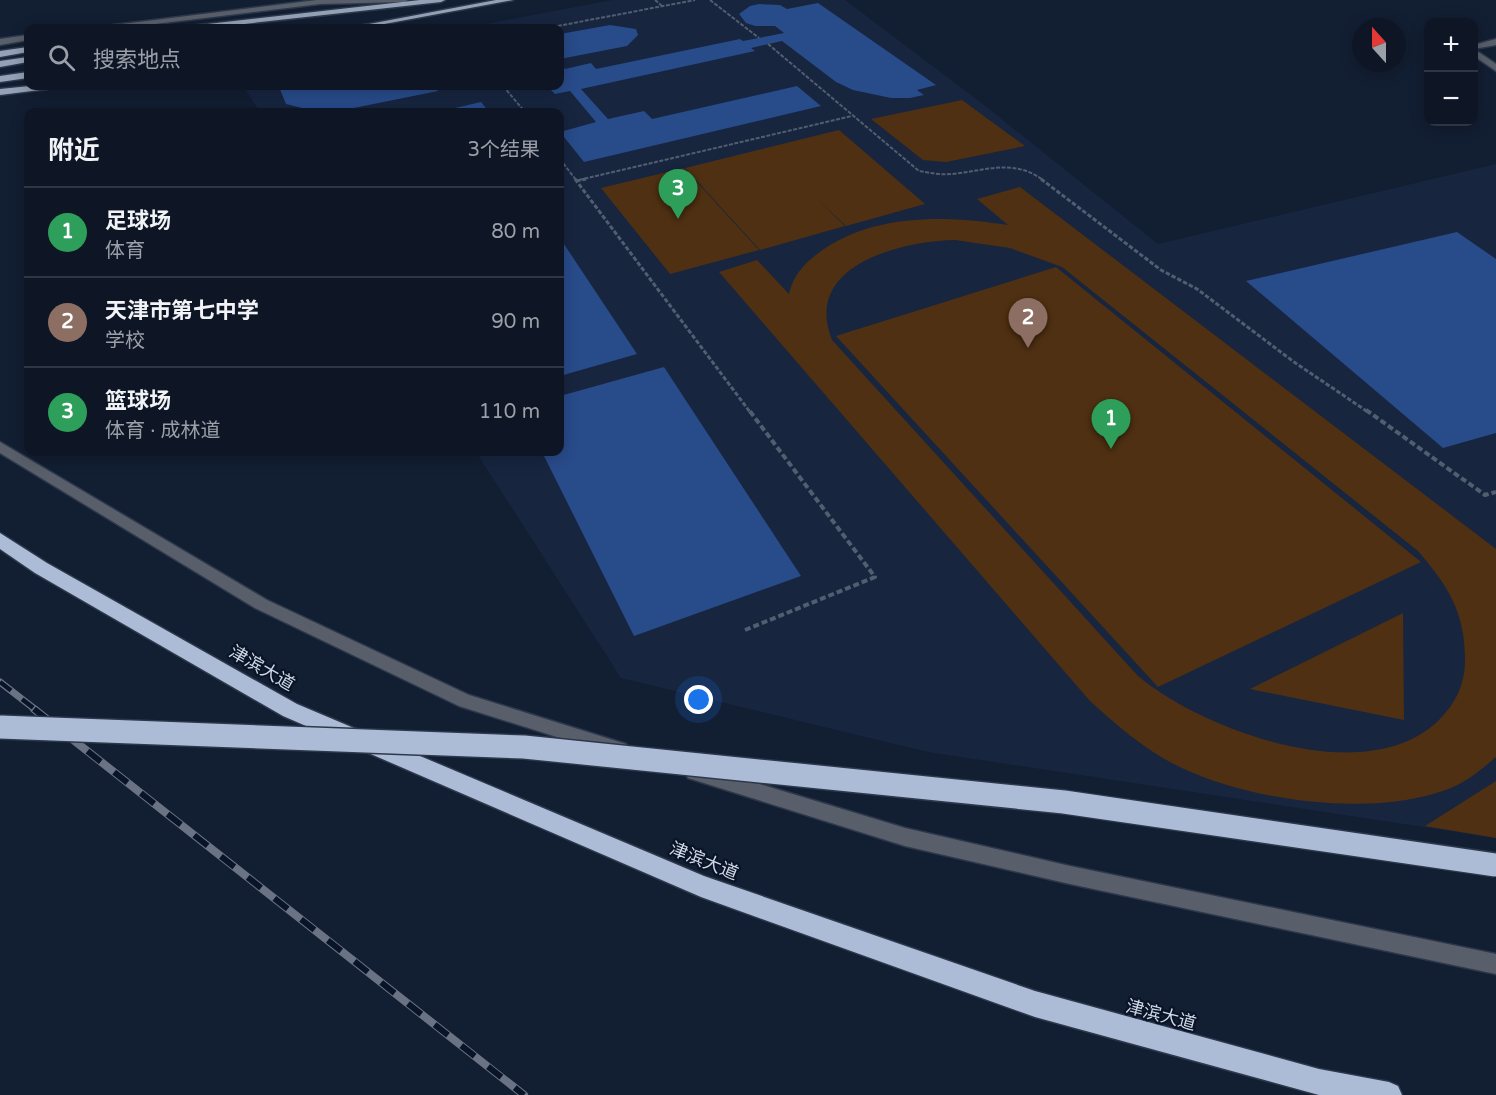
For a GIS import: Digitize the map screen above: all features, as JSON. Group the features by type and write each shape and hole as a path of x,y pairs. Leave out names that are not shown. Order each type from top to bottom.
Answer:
{"highway":[{"name":"津滨大道","path":"0,540 41,568 290,710 701,886 1035,1004 1319,1082 1389,1095"},
{"path":"0,727 186,732 535,748 1064,802 1496,865"}],"main road":[{"path":"222,24 342,9 442,0"},
{"path":"287,24 442,0"},
{"path":"386,24 509,0"},
{"path":"0,54 24,51"},
{"path":"0,64 24,61"},
{"path":"0,79 24,76"},
{"path":"0,92 24,89"}],"street":[{"path":"139,24 320,2 404,0"},
{"path":"0,42 24,39"},
{"path":"1478,46 1496,42"},
{"path":"1478,55 1496,68"},
{"path":"0,447 261,604 465,701 905,837 1070,875 1496,964"}],"path":[{"path":"654,0 662,6"},
{"path":"564,25 695,0"},
{"path":"710,0 759,38"},
{"path":"768,44 919,171 934,176 956,176 998,165 1012,165 1033,173 1161,270 1197,289 1294,362 1426,451 1485,495 1496,492"},
{"path":"506,90 522,108"},
{"path":"576,181 852,116"},
{"path":"564,164 875,577 745,630"}],"shaded area":[{"path":"612,0 845,0 979,101 1158,244 1496,164 1496,838 928,752 621,678 479,456 564,456 564,108 257,108 246,90 564,90 564,24 486,24"},
{"path":"962,100 1025,146 946,162 923,160 871,119"},
{"path":"839,130 925,204 846,226 815,197 845,226 760,250 685,168"},
{"path":"684,168 759,250 670,274 601,188"},
{"path":"1020,187 1496,549 1496,757 1481,770 1451,788 1421,797 1352,804 1315,802 1244,790 1211,780 1169,762 1145,747 1090,701 719,272 757,260 789,294 796,276 812,258 838,241 860,231 909,220 959,220 1008,225 977,199","holes":["955,240 1010,248 1062,267 1418,551 1438,576 1453,601 1462,628 1464,643 1465,669 1461,685 1455,700 1439,720 1408,741 1371,751 1330,752 1286,745 1243,733 1167,697 1138,676 832,340 826,314 831,293 843,276 862,262 884,252 933,242"]},
{"path":"1056,267 1421,562 1158,687 836,336"},
{"path":"1403,613 1404,720 1250,689"},
{"path":"1496,781 1496,838 1425,826"}],"building":[{"path":"818,3 936,85 917,90 924,95 910,98 891,98 853,90 836,82 782,41 751,48 755,51 581,89 608,119 644,111 652,119 797,86 821,106 584,162 564,137 564,131 596,122 570,91 555,94 551,90 564,90 564,68 591,63 596,69 740,39 743,41 784,33 775,26 755,26 746,23 739,14 750,6 759,4 780,5 787,9"},
{"path":"610,25 636,29 638,35 627,46 564,58 564,33"},
{"path":"280,90 438,91 354,108 302,108 286,104"},
{"path":"481,102 486,108 455,108"},
{"path":"1457,232 1496,259 1496,433 1443,448 1246,281"},
{"path":"564,244 637,354 564,375"},
{"path":"664,367 801,576 634,636 544,456 564,456 564,395"}],"railway":[{"path":"0,682 36,710"},
{"path":"34,709 524,1095"}],"place":[{"name":"篮球场","path":"678,219"},
{"name":"天津市第七中学","path":"1028,348"},
{"name":"足球场","path":"1111,449"}]}
